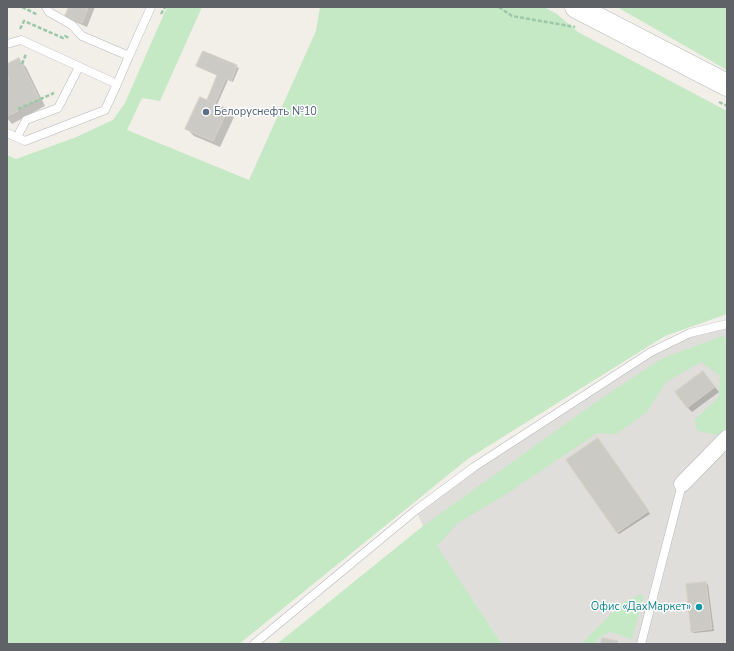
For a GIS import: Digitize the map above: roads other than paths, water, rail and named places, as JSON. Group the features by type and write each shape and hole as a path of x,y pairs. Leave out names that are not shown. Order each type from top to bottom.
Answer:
{"main road":[{"path":"576,17 720,92"}],"street":[{"path":"682,484 727,438"}],"lane":[{"path":"46,7 49,12 72,25 82,36 129,56"},
{"path":"7,133 25,141 105,110 151,7"},
{"path":"7,44 21,40 117,84"},
{"path":"17,137 26,120 58,108 79,67"},
{"path":"254,644 416,510 474,467 651,352 690,334 727,324"},
{"path":"641,644 682,484"}],"place":[{"name":"Белоруснефть №10","path":"206,112"},
{"name":"Офис «ДахМаркет»","path":"699,607"}]}
